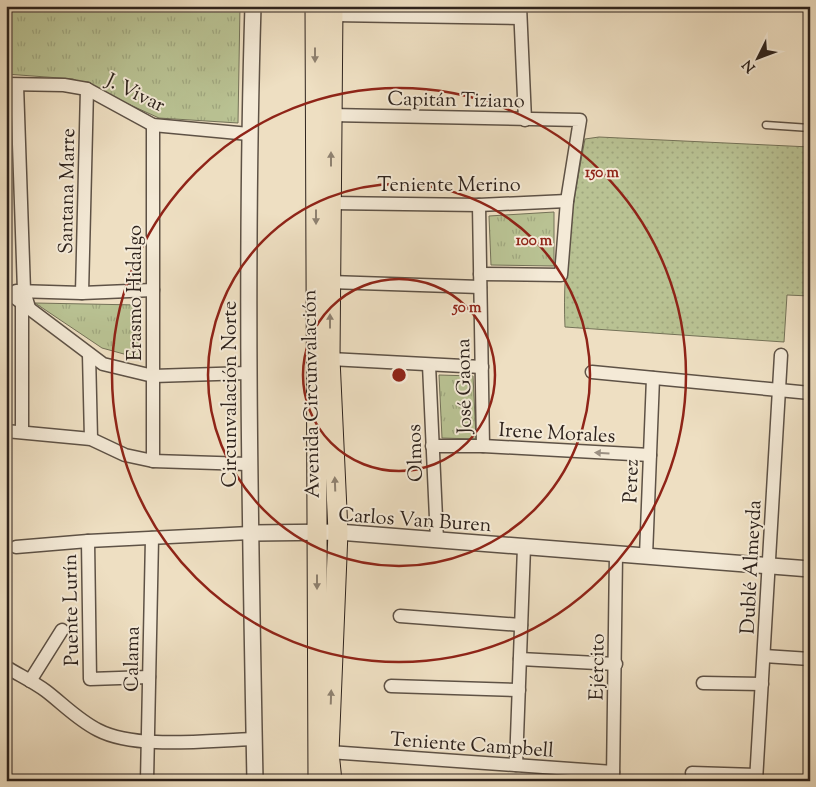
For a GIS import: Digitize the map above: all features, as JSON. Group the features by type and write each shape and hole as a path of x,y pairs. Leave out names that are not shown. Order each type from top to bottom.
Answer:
{"main road":[{"name":"Avenida Circunvalación","path":"315,6 318,781"},
{"name":"Avenida Circunvalación","path":"332,781 329,752 338,532 330,359 333,10"}],"street":[{"name":"Circunvalación Norte","path":"253,6 250,134 248,464 255,781"},
{"path":"333,10 520,12 525,120"},
{"name":"J. Vivar","path":"12,84 64,85 87,89 153,125 250,134"},
{"path":"12,84 25,301 22,431"},
{"name":"Santana Marre","path":"82,293 87,89"},
{"name":"Capitán Tiziano","path":"331,115 580,120 567,201"},
{"name":"Erasmo Hidalgo","path":"153,125 153,460"},
{"path":"330,282 480,281 561,275 567,201"},
{"name":"Teniente Merino","path":"331,203 479,205 567,201"},
{"name":"José Gaona","path":"479,205 483,446"},
{"path":"25,301 82,293 153,290"},
{"path":"25,301 103,364 153,376 248,373"},
{"path":"89,354 91,438"},
{"name":"Dublé Almeyda","path":"756,778 781,355"},
{"path":"330,359 482,366"},
{"name":"Olmos","path":"429,365 437,540"},
{"path":"592,372 810,393"},
{"name":"Perez","path":"646,556 654,378"},
{"path":"6,431 91,438 125,455 153,460 248,464"},
{"name":"Irene Morales","path":"432,446 483,446 650,455"},
{"name":"Carlos Van Buren","path":"16,547 88,541 250,533 338,532 810,569"},
{"name":"Calama","path":"147,781 152,538"},
{"name":"Puente Lurín","path":"88,541 90,679 149,677"},
{"path":"516,765 524,547"},
{"name":"Ejército","path":"613,777 616,554"},
{"path":"400,616 521,624"},
{"path":"30,681 62,630"},
{"path":"764,656 810,659"},
{"path":"520,660 616,664"},
{"path":"6,667 30,681 98,730 120,738 148,741 254,739"},
{"path":"704,683 762,684"},
{"path":"391,686 519,690"},
{"name":"Teniente Campbell","path":"329,752 516,765 613,777"},
{"path":"692,773 756,778"}],"lane":[{"path":"766,125 810,128"}],"green space":[{"path":"6,6 240,6 238,123 159,118 73,79 6,74"},
{"path":"599,137 810,147 810,296 787,295 784,342 565,327 567,256 585,139"},
{"path":"554,212 554,266 491,265 489,216"},
{"path":"35,303 138,305 142,359 102,348"},
{"path":"439,375 473,376 476,439 442,438"}]}
